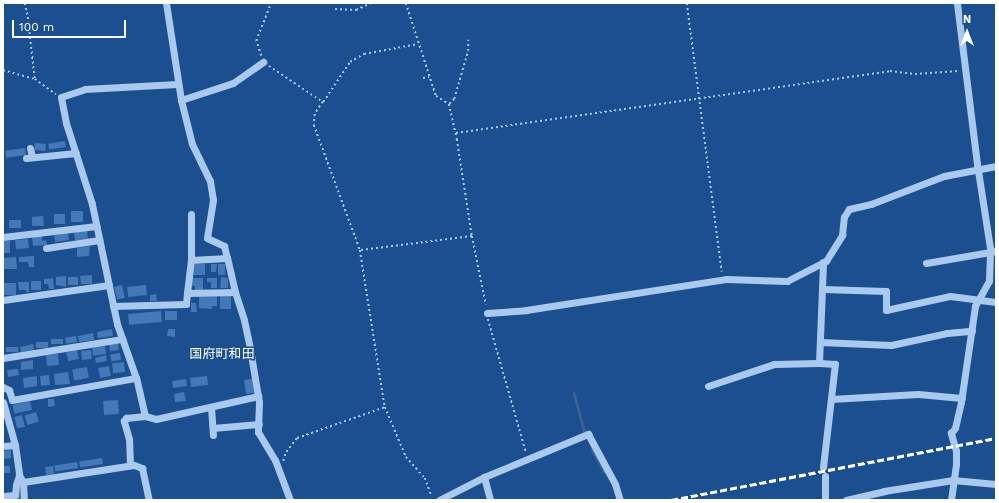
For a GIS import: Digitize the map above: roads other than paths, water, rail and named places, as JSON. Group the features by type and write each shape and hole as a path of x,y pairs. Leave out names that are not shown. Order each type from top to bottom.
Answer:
{"street":[{"path":"166,3 177,84 192,144 210,181 213,200 207,238 224,246 235,292 244,320 258,396 258,432 275,460 290,500"},
{"path":"951,500 956,451 952,433 956,428 962,398 975,306 989,281 993,252 978,169 956,3"},
{"path":"181,100 233,83 263,62"},
{"path":"145,416 136,378 122,339 113,306 92,204 61,97 84,89 177,84"},
{"path":"30,148 29,158 76,153"},
{"path":"487,313 526,310 723,280 787,281 823,262 842,235 844,217 849,209 871,204 944,176 996,166"},
{"path":"113,306 186,304 191,260 191,214"},
{"path":"3,237 96,226"},
{"path":"46,248 100,240"},
{"path":"926,263 993,252"},
{"path":"191,260 227,258"},
{"path":"819,363 823,262"},
{"path":"3,300 109,285"},
{"path":"822,289 886,291 886,310 950,296 996,302"},
{"path":"187,293 235,292"},
{"path":"820,342 891,345 947,333 972,331"},
{"path":"3,358 122,339"},
{"path":"708,386 774,364 835,364 823,467"},
{"path":"3,387 9,390 12,400 136,378"},
{"path":"831,399 918,394 962,398"},
{"path":"130,465 129,439 124,421 126,418 145,416 156,419 258,396"},
{"path":"3,402 15,445 24,500"},
{"path":"211,407 213,432 258,424"},
{"path":"439,500 484,477 588,434 615,484 620,500"},
{"path":"3,446 15,445"},
{"path":"3,496 15,495 16,485 21,479 134,465 142,468 149,500"},
{"path":"825,476 825,500"},
{"path":"484,477 490,500"},
{"path":"846,500 953,480 996,484"}],"waterway":[{"path":"574,393 585,433"},
{"path":"592,449 605,472"},
{"path":"19,455 22,474"},
{"path":"19,487 20,500"}],"railway":[{"path":"671,500 996,438"}],"district":[{"name":"国府町和田","path":"222,354"}]}
